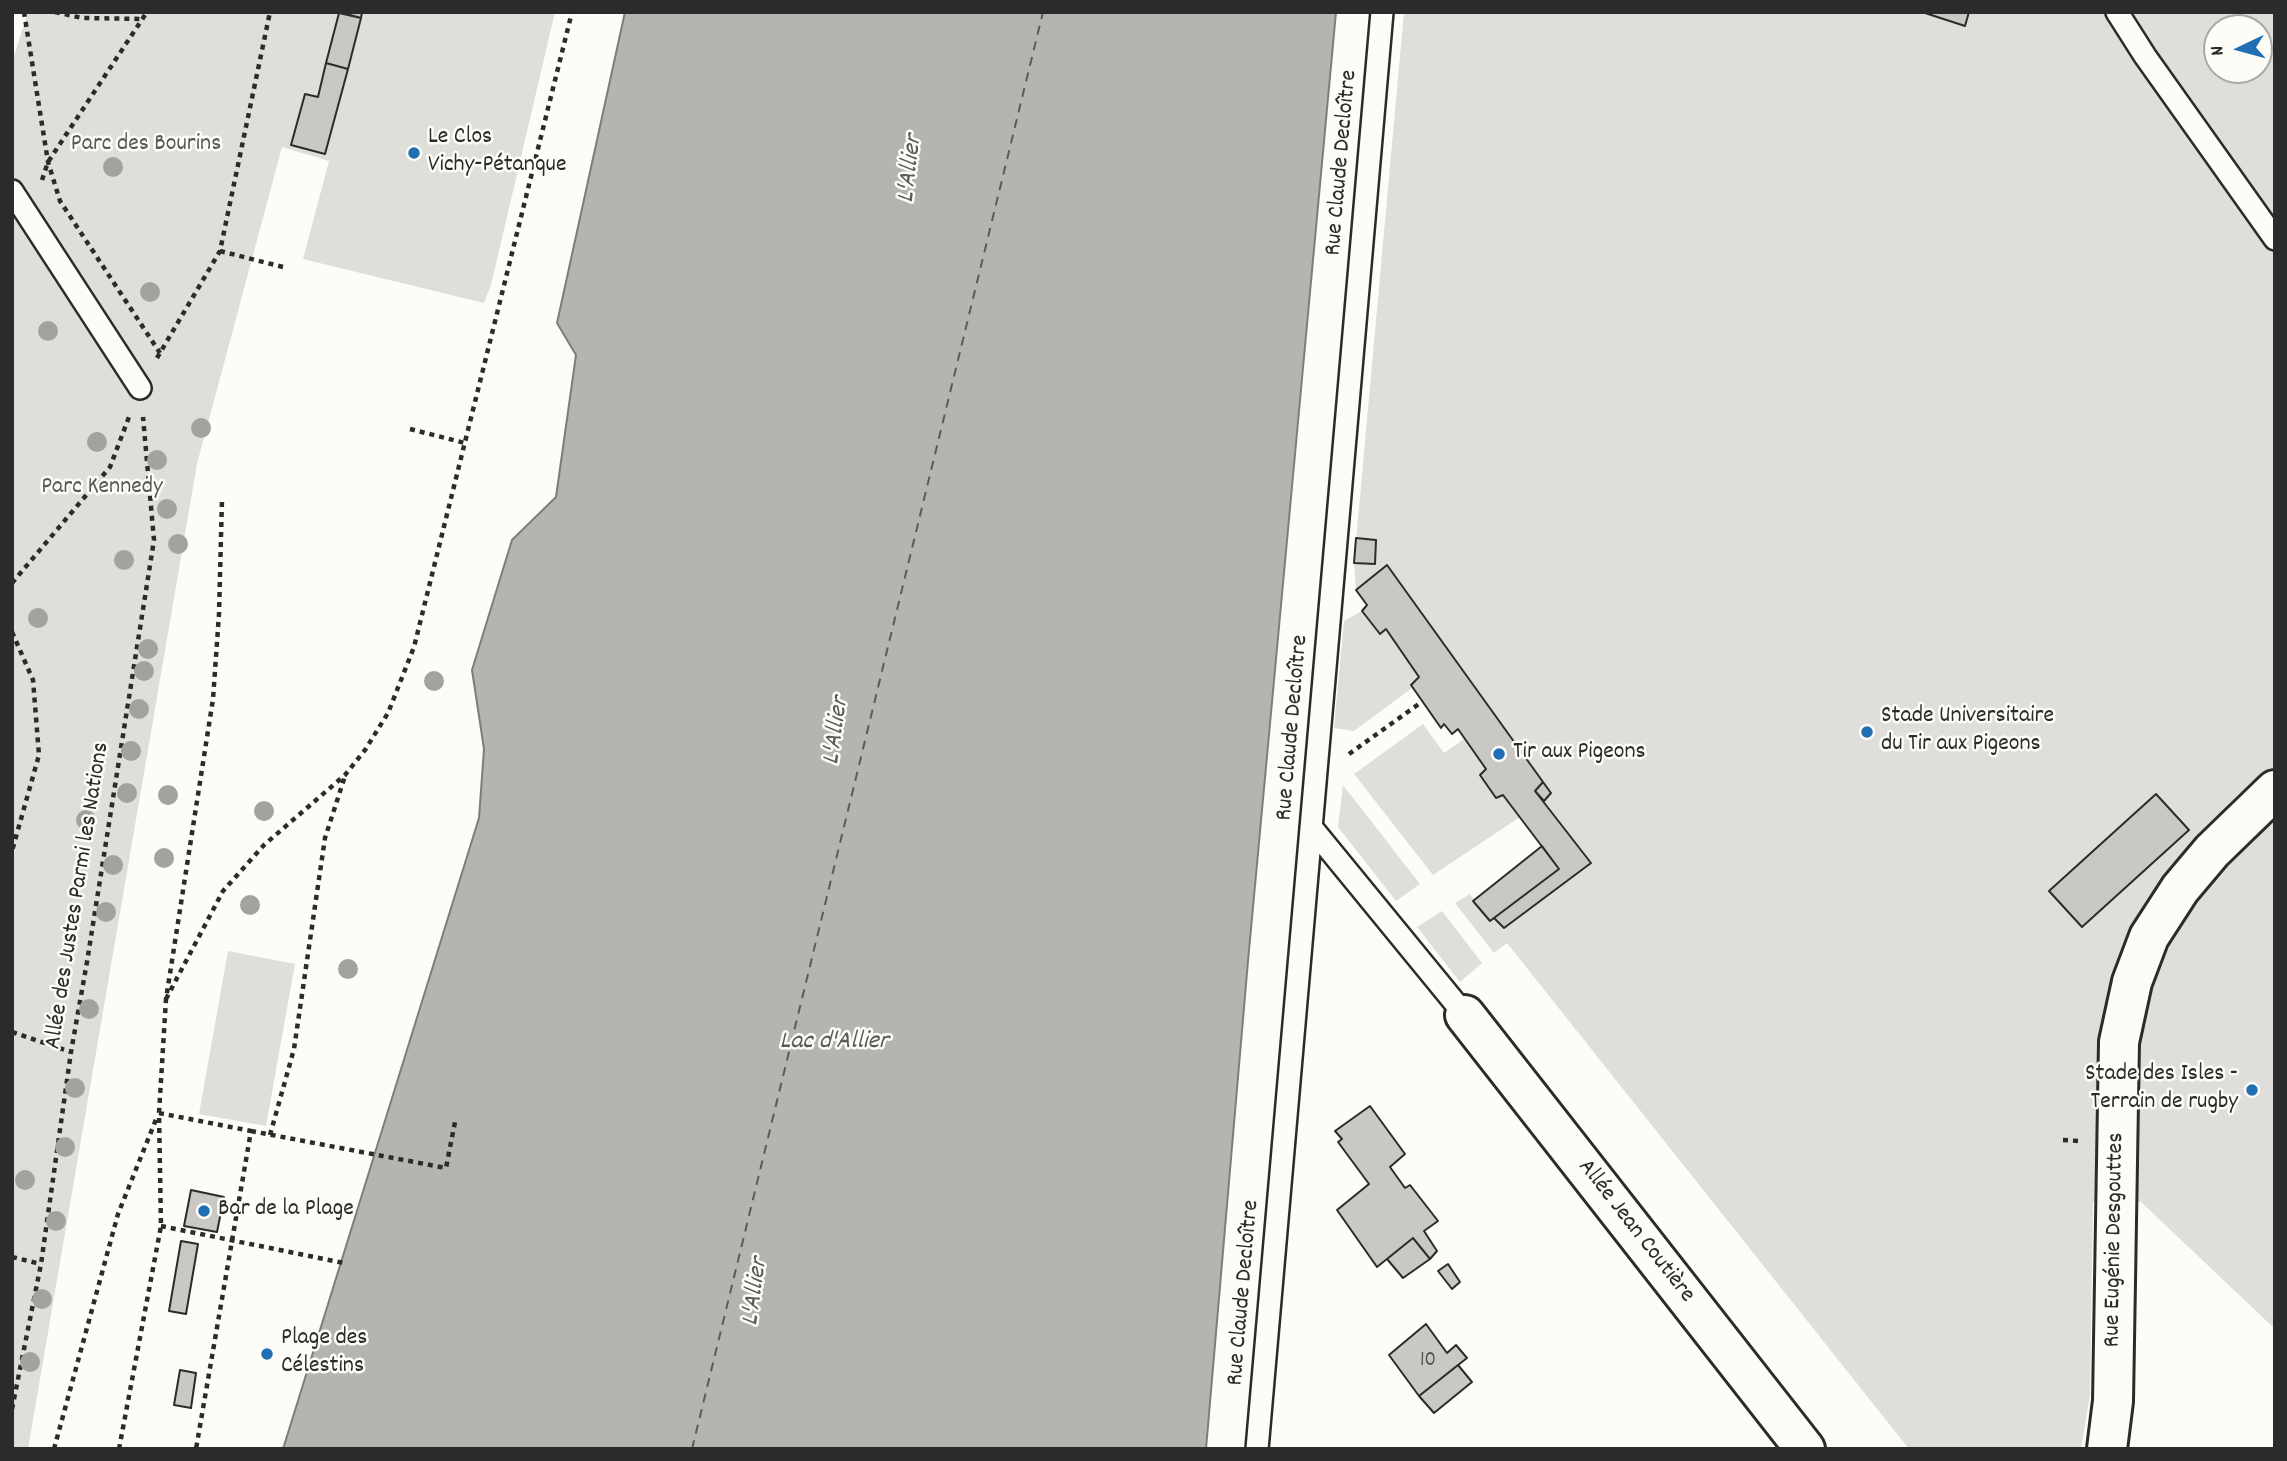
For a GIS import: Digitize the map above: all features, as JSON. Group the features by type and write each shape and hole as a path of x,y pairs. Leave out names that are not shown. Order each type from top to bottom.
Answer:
{"street":[{"name":"Rue Eugénie Desgouttes","path":"2107,1449 2113,1401 2119,1042 2132,982 2149,937 2180,889 2212,851 2275,790"},
{"name":"Allée Jean Coutière","path":"1465,1015 1805,1449"}],"lane":[{"name":"Rue Claude Decloître","path":"1257,1449 1382,12"},
{"path":"2117,12 2145,56 2275,239"},
{"path":"12,191 140,388"},
{"path":"1311,827 1465,1015"}],"path":[{"path":"24,12 48,162 60,201 160,353"},
{"path":"55,12 82,18 143,19"},
{"path":"29,217 48,162 147,12"},
{"path":"12,583 110,467 140,388 220,251 270,12"},
{"path":"166,999 223,891 264,845 345,775 365,750 388,713 414,647 572,12"},
{"path":"220,251 283,267"},
{"name":"Allée des Justes Parmi les Nations","path":"12,1409 41,1264 71,1052 154,540 140,388"},
{"path":"410,429 466,443"},
{"path":"120,1449 160,1226 159,1114 166,999 213,699 219,614 222,499"},
{"path":"12,632 33,680 39,755 12,851"},
{"path":"1314,779 1423,701"},
{"path":"270,1135 294,1049 325,838 345,775"},
{"path":"12,1032 71,1052"},
{"path":"159,1114 446,1168 455,1122"},
{"path":"54,1449 118,1214 159,1114"},
{"path":"196,1449 251,1131"},
{"path":"160,1226 344,1263"},
{"path":"12,1257 41,1264"}],"green space":[{"path":"28,12 555,12 491,285 484,303 303,259 329,161 282,147 197,464 28,1449 12,1449 12,62"},
{"name":"Stade Universitaire du Tir aux Pigeons","path":"1404,12 2275,12 2275,1329 2141,1202 2093,1202 2090,1395 2081,1449 1909,1449 1507,943 1494,953 1455,903 1470,894 1474,900 1542,847 1520,817 1433,875 1354,774 1423,724 1444,753 1464,739 1458,730 1452,734 1444,724 1441,728 1412,688 1354,731 1334,728 1344,621 1367,605 1356,590 1354,563"},
{"path":"1343,785 1420,884 1396,901 1338,827"},
{"path":"1442,911 1482,963 1460,982 1417,927"},
{"path":"228,951 295,964 266,1126 199,1114"}],"water":[{"name":"Lac d'Allier","path":"625,12 1336,12 1248,961 1206,1449 283,1449 479,818 484,749 472,670 512,540 556,497 576,355 557,323"}],"building":[{"path":"339,12 362,12 361,18"},
{"path":"1922,12 1969,12 1965,26"},
{"path":"339,13 361,18 348,69 326,63"},
{"path":"326,63 348,69 325,154 291,145 305,94 318,97"},
{"path":"1356,538 1376,540 1375,564 1354,563"},
{"name":"Tir aux Pigeons","path":"1387,565 1543,782 1535,791 1591,863 1504,928 1494,918 1559,869 1503,795 1496,798 1480,775 1486,769 1458,729 1452,734 1444,724 1441,728 1411,685 1419,677 1386,629 1380,634 1362,611 1367,605 1356,590"},
{"path":"1543,782 1551,793 1544,801 1535,791"},
{"path":"2156,794 2189,830 2082,927 2049,891"},
{"path":"1542,846 1559,869 1490,921 1473,901"},
{"path":"1370,1106 1405,1154 1390,1167 1405,1188 1410,1185 1438,1221 1424,1231 1437,1251 1430,1259 1413,1238 1377,1267 1337,1210 1369,1184 1338,1142 1342,1139 1335,1131"},
{"name":"Bar de la Plage","path":"191,1190 224,1197 217,1232 184,1226"},
{"path":"1413,1238 1430,1259 1403,1278 1387,1259"},
{"path":"181,1241 198,1244 186,1314 169,1311"},
{"path":"1448,1264 1460,1282 1452,1289 1438,1271"},
{"path":"1426,1324 1447,1353 1456,1345 1467,1358 1419,1396 1389,1355"},
{"path":"1458,1365 1472,1382 1434,1413 1419,1396"},
{"path":"180,1370 196,1373 191,1408 174,1405"}],"ferry route":[{"path":"692,1449 1043,12"}],"place":[{"name":"Le Clos Vichy-Pétanque","path":"414,153"},
{"name":"Stade Universitaire du Tir aux Pigeons","path":"1867,732"},
{"name":"Tir aux Pigeons","path":"1499,754"},
{"name":"Stade des Isles - Terrain de rugby","path":"2252,1090"},
{"name":"Bar de la Plage","path":"204,1211"},
{"name":"Plage des Célestins","path":"267,1354"}],"park label":[{"name":"Parc des Bourins","path":"146,146"},
{"name":"Parc Kennedy","path":"102,489"}],"water label":[{"name":"L'Allier","path":"912,169"},
{"name":"L'Allier","path":"838,731"},
{"name":"L'Allier","path":"757,1292"}]}
